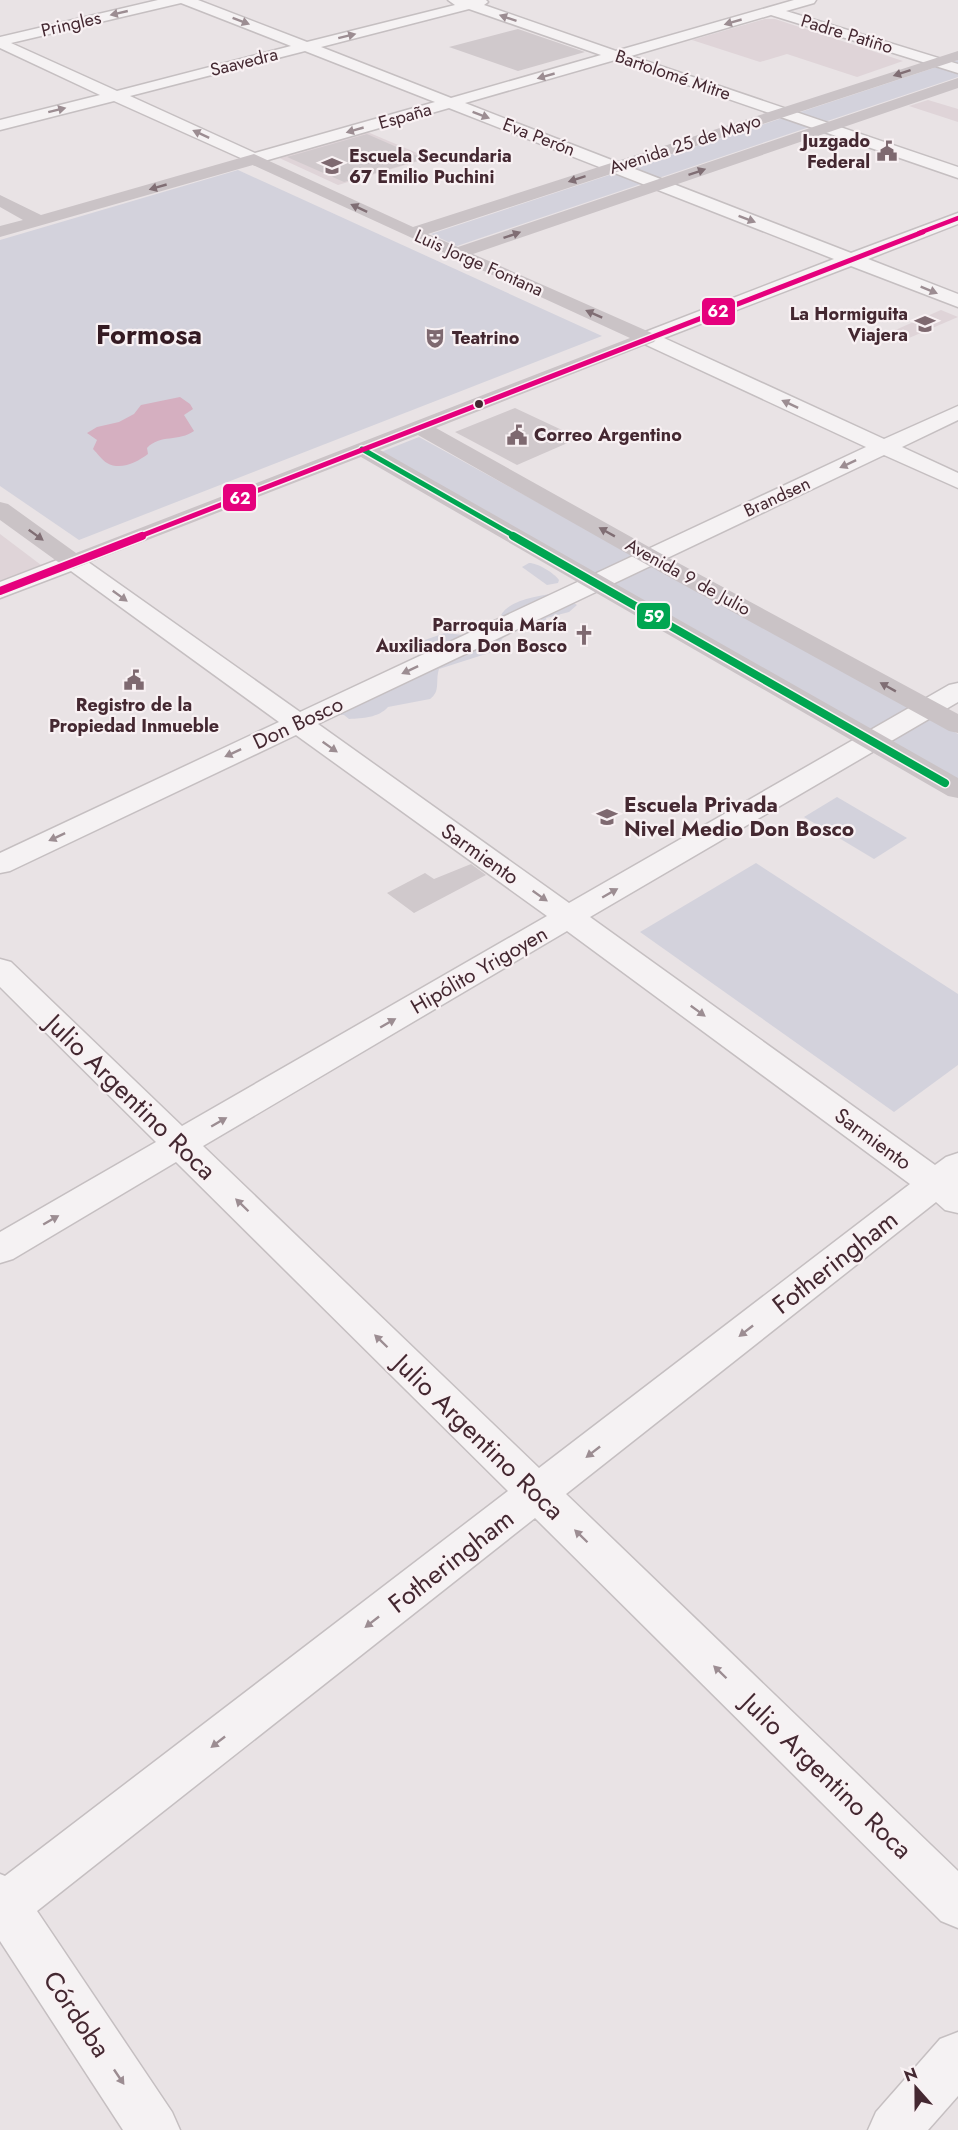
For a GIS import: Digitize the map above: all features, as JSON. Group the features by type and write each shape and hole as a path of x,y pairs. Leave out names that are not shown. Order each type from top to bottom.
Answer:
{"main road":[{"name":"Avenida 25 de Mayo","path":"412,233 958,55"},
{"name":"Avenida 25 de Mayo","path":"457,253 958,83"},
{"name":"España","path":"0,232 254,159"},
{"name":"Luis Jorge Fontana","path":"254,159 412,233 647,338"},
{"path":"0,200 39,221"},
{"path":"73,562 647,338"},
{"name":"Avenida 9 de Julio","path":"418,427 958,725"},
{"path":"362,449 958,790"},
{"name":"Sarmiento","path":"0,509 73,562"}],"street":[{"name":"Pringles","path":"0,42 176,0"},
{"name":"Eva Perón","path":"186,0 958,302"},
{"name":"Saavedra","path":"0,125 307,47 462,2 489,0"},
{"name":"España","path":"254,159 809,0"},
{"name":"Bartolomé Mitre","path":"462,2 958,173"},
{"name":"Padre Patiño","path":"745,3 958,69"},
{"name":"Luis Jorge Fontana","path":"0,42 254,159"},
{"path":"647,338 958,218"},
{"name":"Luis Jorge Fontana","path":"647,338 958,481"},
{"name":"Brandsen","path":"596,583 958,412"},
{"path":"0,591 73,562"},
{"name":"Sarmiento","path":"73,562 569,917 950,1184"},
{"name":"Don Bosco","path":"0,864 596,583"},
{"name":"Hipólito Yrigoyen","path":"0,1249 870,740 958,691"},
{"name":"Julio Argentino Roca","path":"0,969 958,1904"},
{"name":"Fotheringham","path":"2,1905 538,1495 950,1184"},
{"name":"Córdoba","path":"2,1905 154,2130"},
{"path":"894,2130 958,2057"}],"shaded area":[{"path":"765,19 775,19 903,61 857,77 787,54 760,62 692,40"},
{"path":"958,60 958,77 457,246 431,234"},
{"path":"928,100 958,109 958,122 909,106"},
{"path":"365,131 429,158 338,185 275,156"},
{"path":"238,170 602,336 79,540 0,486 0,240"},
{"name":"La Hormiguita Viajera","path":"941,310 958,317 909,338 893,331"},
{"path":"180,397 193,409 184,415 194,431 158,441 147,448 148,454 123,466 107,463 93,449 97,440 87,433 97,427 119,422 134,414 141,405"},
{"path":"419,437 958,734 958,780 381,452"},
{"path":"0,534 41,565 0,581"},
{"path":"529,563 550,572 559,580 558,583 547,585 522,567"},
{"path":"559,593 577,605 569,612 546,618 548,624 543,627 524,628 501,615 511,605"},
{"path":"488,630 506,634 492,652 439,669 437,689 430,699 388,707 380,713 365,718 349,719 344,715 335,715 441,651 437,647 421,645 422,641 445,633 463,635"},
{"path":"837,797 907,838 874,859 804,817"},
{"path":"756,863 958,994 958,1065 894,1112 640,932"}],"building":[{"path":"518,29 585,52 518,71 449,47"},
{"path":"367,134 424,159 344,182 287,157"},
{"name":"Correo Argentino","path":"515,408 579,438 517,465 455,432"},
{"path":"471,864 486,875 414,913 387,893 425,873 434,879"}],"transit line":[{"name":"62","path":"0,591 958,218"},
{"name":"59","path":"362,449 945,783"}],"place":[{"name":"Juzgado Federal","path":"887,151"},
{"name":"Escuela Secundaria 67 Emilio Puchini","path":"332,166"},
{"name":"La Hormiguita Viajera","path":"925,324"},
{"name":"Teatrino","path":"435,338"},
{"name":"Correo Argentino","path":"517,435"},
{"name":"Parroquia María Auxiliadora Don Bosco","path":"584,635"},
{"name":"Registro de la Propiedad Inmueble","path":"134,680"},
{"name":"Escuela Privada Nivel Medio Don Bosco","path":"607,817"}],"district":[{"name":"Formosa","path":"149,334"}]}
